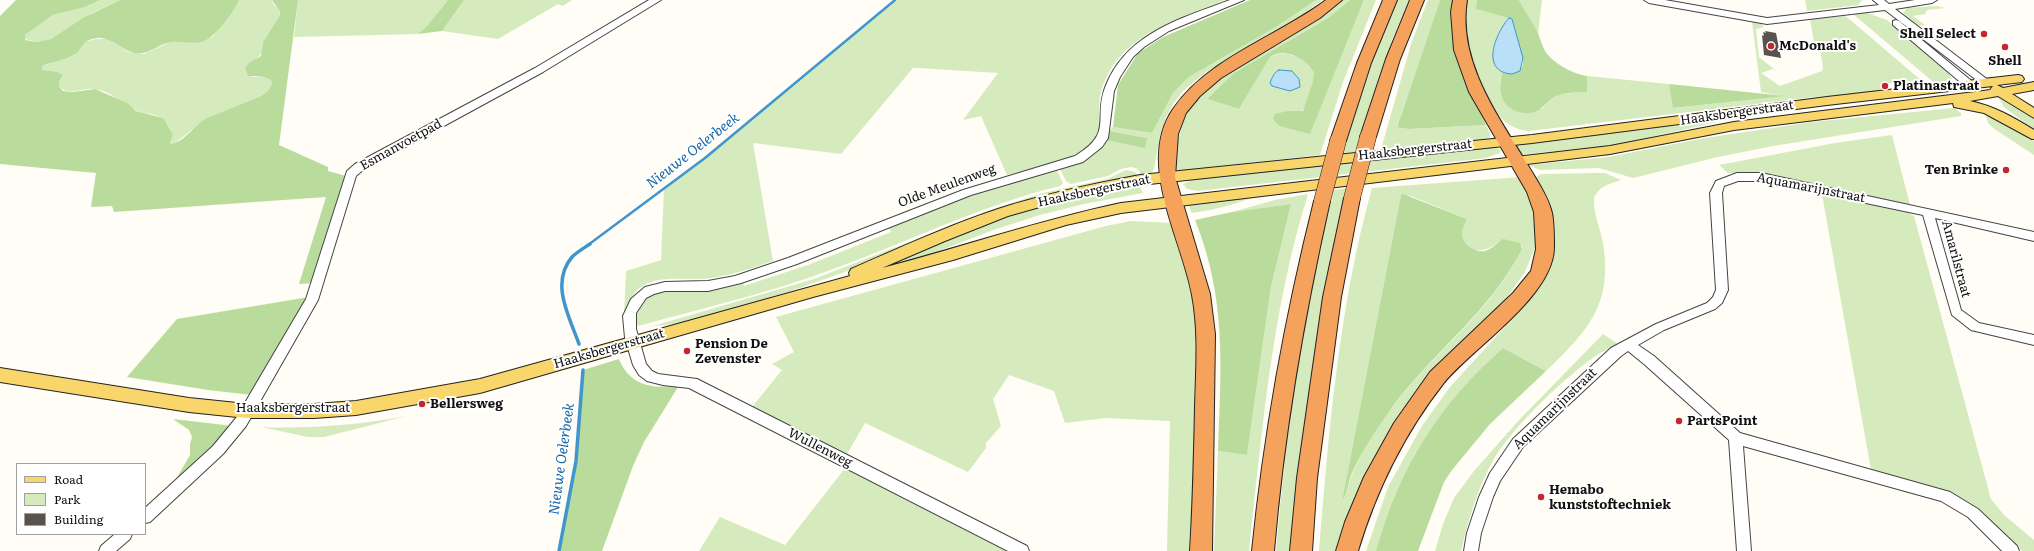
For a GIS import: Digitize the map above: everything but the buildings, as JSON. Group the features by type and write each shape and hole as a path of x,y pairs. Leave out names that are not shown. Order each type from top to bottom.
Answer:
{"highway":[{"path":"1201,551 1206,334 1201,294 1167,177 1166,160 1170,133 1180,112 1193,94 1222,70 1302,24 1335,0"},
{"path":"1263,551 1276,436 1308,255 1338,141 1364,63 1390,0"},
{"path":"1301,551 1307,478 1332,297 1352,198 1368,137 1393,59 1417,0"},
{"path":"1347,551 1356,522 1374,477 1401,429 1437,378 1519,298 1539,273 1545,249 1543,212 1536,192 1477,92 1461,50 1458,12 1460,0"}],"main road":[{"name":"Haaksbergerstraat","path":"0,375 189,405 247,410 314,411 356,408 480,386 813,291 952,255 1065,220 1121,208 1427,173 1610,150 1701,131 1855,111 1985,89 2034,77"},
{"name":"Haaksbergerstraat","path":"813,291 962,228 1024,206 1080,191 1140,180 1506,141 1807,103 1970,85"},
{"path":"1970,85 1985,89 2009,114 2033,135"},
{"name":"Haaksbergerstraat","path":"1985,89 2000,92 2034,86"},
{"path":"2000,92 2034,114"},
{"path":"1855,111 1877,112 1971,104 1997,113 2033,135"}],"street":[{"name":"Esmanvoetpad","path":"247,410 312,300 351,174 359,167 539,70 656,0"},
{"name":"Olde Meulenweg","path":"632,342 629,315 638,299 648,291 659,287 672,285 706,286 736,281 801,258 980,188 1079,159 1097,147 1104,138 1106,132 1108,94 1112,83 1135,50 1168,29 1239,0"},
{"path":"1649,0 1767,21 1883,5 1932,0"},
{"path":"1874,0 1883,5 1985,89"},
{"path":"1883,5 1898,25 1970,85"},
{"name":"Aquamarijnstraat","path":"1470,551 1474,533 1486,497 1495,477 1518,443 1607,358 1660,327 1711,306 1718,300 1722,290 1716,193 1720,184 1729,179 1747,176 1761,177 1928,212"},
{"name":"Amarilstraat","path":"2034,237 1928,212 1956,312 1975,326 2034,340"},
{"name":"Wullenweg","path":"632,342 641,369 648,376 654,379 683,380 692,383 1022,551"},
{"path":"1628,345 1649,360 1736,438 1945,496 1973,513 2012,551"},
{"path":"146,516 218,450 241,422 247,410"},
{"path":"1736,438 1744,551"},
{"path":"106,551 124,535"}],"green space":[{"path":"16,0 100,0 85,7 53,15 25,35 25,40 36,42 51,39 83,18 120,0 239,0 218,31 201,42 171,42 144,53 134,53 108,40 98,38 85,42 71,57 42,66 42,70 57,72 63,75 59,81 59,86 63,91 73,92 95,89 127,103 136,111 163,118 173,134 170,144 180,140 207,118 261,96 268,91 272,84 271,80 261,76 248,76 245,68 250,62 261,56 263,42 280,15 280,12 272,0 298,0 279,145 328,167 328,171 346,176 314,283 299,284 326,197 114,212 112,206 91,207 96,173 0,164 0,16"},
{"path":"100,0 120,0 94,12 51,39 36,42 25,39 25,35 53,15 85,7"},
{"path":"239,0 272,0 273,4 280,13 263,42 262,53 256,59 252,77 261,76 271,80 272,84 268,91 261,96 207,118 175,143 170,144 173,134 160,117 139,111 100,90 89,89 67,91 59,86 59,81 63,75 42,70 42,66 74,56 84,42 96,39 108,39 128,52 144,54 170,42 212,37 227,20"},
{"path":"298,0 448,0 426,27 418,34 294,37"},
{"path":"448,0 464,0 442,31 418,34 426,27"},
{"path":"464,0 572,0 563,6 558,4 498,39 442,31"},
{"path":"895,0 1225,0 1168,23 1149,33 1119,58 1107,75 1100,96 1099,126 1092,143 1076,154 1052,163 1007,175 981,116 963,120 998,73 913,68 841,154 753,143 773,261 719,277 702,279 670,279 650,282 641,287 634,294 624,313 626,271 661,260 664,189 795,85"},
{"path":"1250,0 1316,0 1276,27 1189,77 1173,93 1152,133 1113,127 1118,85 1138,53 1163,37"},
{"path":"1316,0 1322,0 1299,18 1206,72 1183,91 1166,117 1160,135 1154,169 1149,175 1142,177 1138,169 1131,167 1121,169 1108,176 1071,184 1066,181 1060,169 1090,157 1106,140 1147,138 1109,131 1113,127 1152,133 1173,93 1189,77 1276,27"},
{"path":"1339,0 1350,0 1328,18 1234,73 1207,99 1239,109 1270,57 1282,54 1296,56 1308,63 1312,68 1314,78 1312,87 1304,109 1299,112 1288,111 1279,126 1310,133 1364,0 1376,0 1343,82 1320,155 1175,171 1173,157 1184,120 1190,107 1213,82"},
{"path":"1350,0 1364,0 1310,134 1279,126 1273,119 1275,114 1288,111 1303,111 1313,82 1314,73 1307,63 1295,56 1282,53 1270,57 1239,109 1207,99 1234,73 1328,18"},
{"path":"1396,0 1409,0 1392,40 1358,152 1343,153 1376,48"},
{"path":"1428,0 1440,0 1397,126 1409,129 1486,125 1491,136 1486,139 1381,149 1412,41"},
{"path":"1440,0 1453,0 1465,73 1486,125 1409,129 1397,127"},
{"path":"1465,0 1477,0 1479,10 1509,18 1506,21 1496,66 1502,72 1500,82 1528,113 1543,108 1552,98 1560,94 1587,92 1587,76 1669,84 1674,108 1782,96 1761,92 1752,22 1761,23 1764,27 1756,29 1759,57 1779,73 1773,69 1761,73 1780,86 1822,71 1823,68 1820,48 1814,43 1810,19 1844,16 1929,87 1901,87 1894,83 1887,83 1882,85 1885,88 1867,94 1814,97 1529,131 1517,129 1501,118 1484,90 1464,31"},
{"path":"1477,0 1519,0 1538,33 1545,51 1553,60 1576,73 1587,76 1587,92 1566,93 1556,96 1538,110 1530,113 1519,112 1507,106 1501,91 1502,72 1508,74 1522,67 1523,63 1512,19 1476,9"},
{"path":"1519,0 1542,0 1538,34"},
{"path":"1805,0 1862,0 1858,5 1807,11"},
{"path":"1937,6 1945,8 1927,10 1925,14 1913,16 1925,25 1917,26 1903,13 1907,8"},
{"path":"1867,13 1887,20 1946,69 1952,79 1946,84 1938,86 1853,14"},
{"path":"1669,84 1785,96 1673,108"},
{"path":"1998,97 2034,119 2034,130 2004,107"},
{"path":"1954,108 1961,113 1961,116 1773,146 1718,157 1633,178 1599,168 1540,170 1529,165 1609,157 1699,139 1812,122"},
{"path":"1994,115 2034,141 2034,155 1993,128 1988,123 1986,116"},
{"path":"1731,119 1614,145 1520,155 1513,144"},
{"path":"1109,131 1147,138 1145,148 1106,140"},
{"path":"1892,135 1910,205 1750,173 1728,173 1719,165 1835,143"},
{"path":"1494,146 1501,150 1500,153 1486,158 1198,191 1187,189 1183,184 1194,179"},
{"path":"1053,169 1057,171 1063,183 1060,186 974,213 864,258 812,277 638,326 635,323 634,307 649,293 743,281 744,286 808,265 891,232 888,227 955,201"},
{"path":"1126,170 1135,172 1138,178 1080,189 791,291 678,324 653,326 814,279 996,208 1043,193 1107,179"},
{"path":"1605,173 1621,180 1602,188 1594,198 1603,243 1605,264 1604,283 1600,300 1594,315 1574,343 1546,371 1503,348 1480,370 1440,415 1424,440 1409,465 1396,492 1376,551 1366,551 1388,487 1422,426 1450,387 1524,306 1537,287 1543,200 1536,177 1541,174"},
{"path":"1521,177 1525,182 1533,208 1535,247 1525,272 1497,311 1446,363 1343,551 1319,551 1331,414 1343,323 1351,277 1372,188","holes":["1401,195 1411,196 1467,219 1462,237 1464,243 1473,250 1483,250 1498,242 1522,246 1522,249 1510,271 1495,292 1462,330 1410,385 1382,421 1357,463 1342,501"]},
{"path":"1138,183 1143,193 1084,204 1040,215 996,229 907,263 865,274 1022,209"},
{"path":"1349,188 1293,551 1276,551 1285,460 1297,369 1313,279 1334,190"},
{"path":"1271,192 1202,212 1192,213 1188,204"},
{"path":"1308,194 1285,281 1277,326 1264,416 1249,551 1214,551 1218,451 1247,455 1271,287 1291,204 1232,212 1275,200"},
{"path":"1403,194 1467,219 1462,230 1463,238 1470,247 1477,251 1488,250 1503,239 1520,243 1522,249 1495,292 1409,386 1393,406 1361,455 1352,473 1346,495 1342,501 1401,195"},
{"path":"1822,194 1905,211 1914,216 1991,499 2004,515 2034,540 2034,551 2023,551 2017,548 1941,489 1871,470"},
{"path":"1291,204 1271,287 1247,455 1218,451 1220,334 1213,278 1195,220 1232,212"},
{"path":"1131,221 1173,223 1189,269 1198,324 1197,551 1167,551 1170,421 1106,418 1065,423 1054,391 1009,375 993,399 1001,426 986,443 986,448 968,472 865,423 847,454 752,407 782,370 772,364 794,352 776,317 1106,226"},
{"path":"309,297 252,395 208,390 127,377 177,319"},
{"path":"1603,334 1618,344 1594,357 1554,390 1527,417 1495,457 1475,502 1461,551 1435,551 1443,524 1454,498 1474,471 1520,419"},
{"path":"1503,348 1546,371 1490,424 1452,470 1444,482 1418,551 1376,551 1396,492 1409,465 1424,440 1440,415 1459,392"},
{"path":"619,359 627,373 641,383 655,387 678,387 644,442 633,466 602,551 559,551 572,483 581,416 583,370"},
{"path":"407,416 324,437 308,437 261,427 334,426"},
{"path":"173,419 233,426 169,491 190,455 190,444 192,437 189,430"},
{"path":"846,467 1010,551 699,551 720,517 785,545"}],"water":[{"path":"1509,18 1512,19 1523,58 1520,71 1512,74 1502,72 1496,66 1493,59 1493,50 1499,32"},
{"path":"1279,70 1292,71 1299,79 1300,87 1290,91 1272,86 1270,83 1274,74"}],"waterway":[{"name":"Nieuwe Oelerbeek","path":"588,245 705,158 895,0"},
{"name":"Nieuwe Oelerbeek","path":"579,344 564,300 562,278 572,257 590,244"},
{"name":"Nieuwe Oelerbeek","path":"559,551 576,461 583,370"}],"place":[{"name":"Shell Select","path":"1984,34"},
{"name":"McDonald's","path":"1771,46"},
{"name":"Shell","path":"2005,47"},
{"name":"Platinastraat","path":"1885,86"},
{"name":"Ten Brinke","path":"2006,170"},
{"name":"Pension De Zevenster","path":"687,351"},
{"name":"Bellersweg","path":"422,404"},
{"name":"PartsPoint","path":"1679,421"},
{"name":"Hemabo kunststoftechniek","path":"1541,497"}]}
